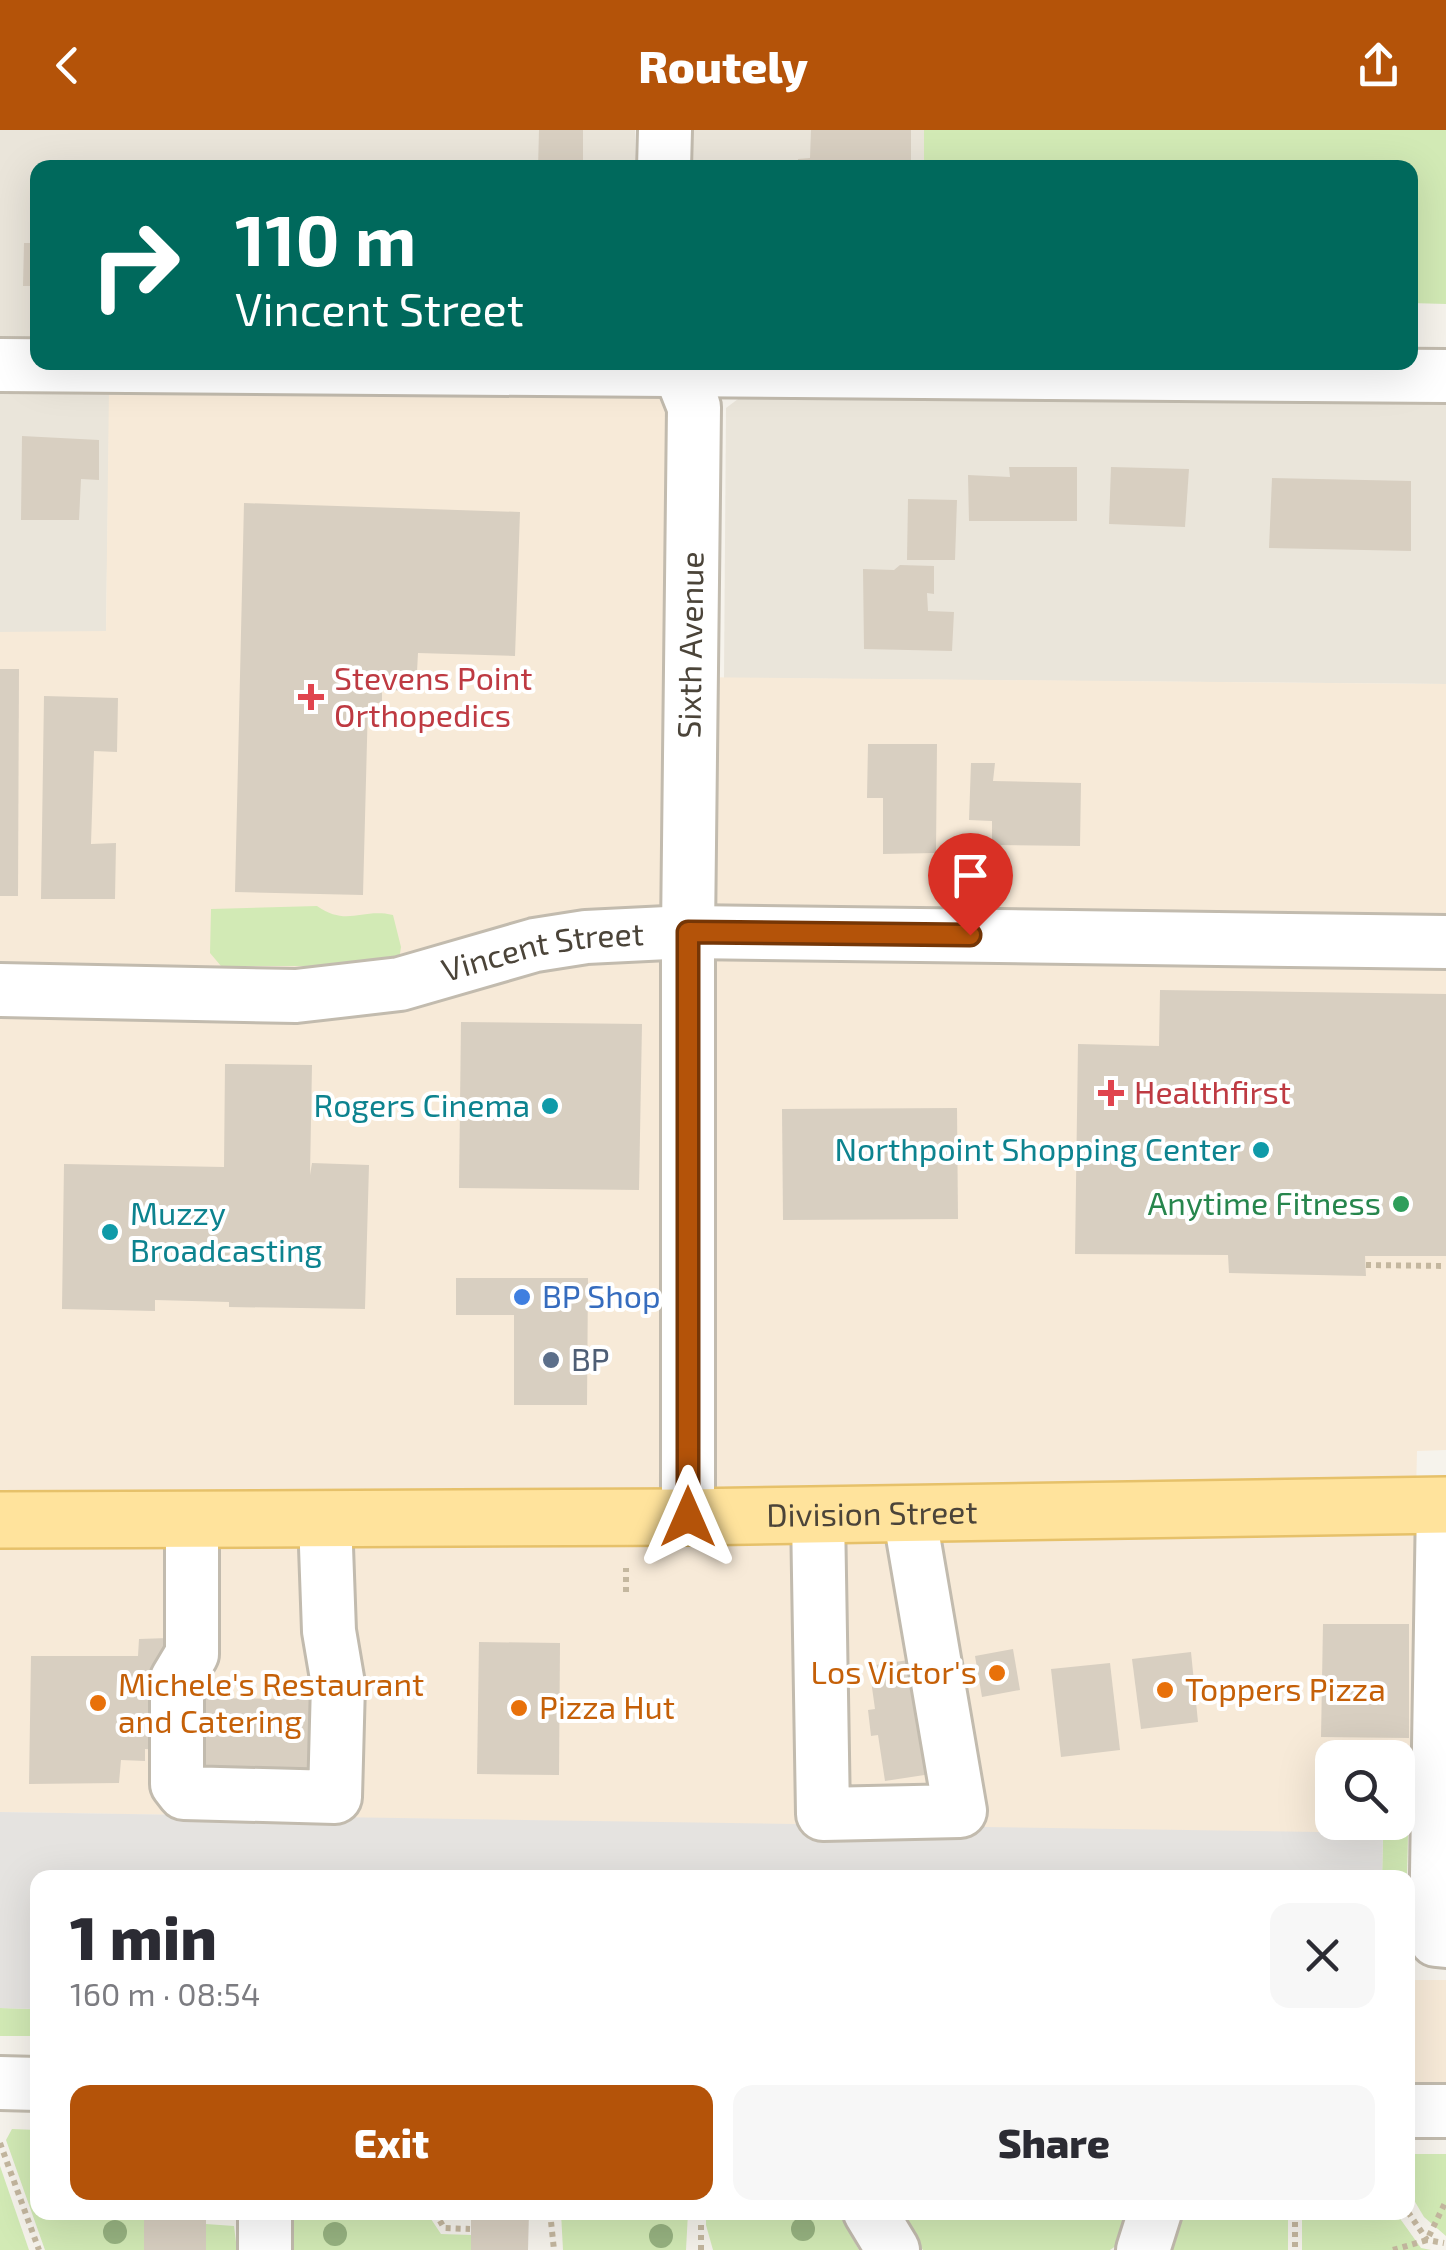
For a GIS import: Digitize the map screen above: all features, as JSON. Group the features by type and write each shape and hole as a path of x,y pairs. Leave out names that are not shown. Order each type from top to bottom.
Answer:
{"main road":[{"name":"Division Street","path":"0,1520 688,1517 1444,1505"}],"street":[{"path":"664,130 664,160"},
{"path":"0,365 30,365"},
{"name":"Sixth Avenue","path":"679,370 694,408 688,932 688,1517"},
{"path":"934,370 1446,376"},
{"name":"Vincent Street","path":"0,990 296,996 400,984 535,945 586,937 688,932 1446,942"},
{"path":"1444,1505 1442,1807 1436,1940 1446,1940"},
{"path":"818,1515 823,1814 960,1810 909,1513"},
{"path":"192,1520 192,1654 178,1679 177,1784 184,1793 336,1797 338,1684 329,1632 325,1519"},
{"path":"0,2084 30,2084"},
{"path":"1415,2111 1446,2112"},
{"path":"264,2250 266,2220"},
{"path":"875,2220 893,2250"},
{"path":"1143,2250 1152,2220"}],"path":[{"path":"1366,1265 1446,1266"},
{"path":"626,1568 626,1592"},
{"path":"0,2143 39,2250"},
{"path":"1427,2240 1446,2201"},
{"path":"440,2220 444,2228 470,2229"},
{"path":"551,2220 554,2250"},
{"path":"700,2250 701,2220"},
{"path":"1295,2220 1295,2250"},
{"path":"1413,2220 1427,2240"},
{"path":"1393,2250 1427,2240 1444,2243"}],"shaded area":[{"path":"0,130 635,130 635,160 30,160 30,370 110,370 106,632 0,632"},
{"path":"692,130 924,130 924,160 692,160"},
{"path":"109,387 663,394 670,409 672,677 1446,684 1446,1450 1417,1451 1410,1740 1315,1740 1315,1833 0,1812 0,632 106,631"},
{"path":"746,393 1446,403 1446,684 724,678 726,408"},
{"path":"0,1812 1315,1832 1315,1840 1383,1840 1382,1870 30,1870 30,2009 0,2008"},
{"path":"1415,1980 1446,1980 1446,2084 1415,2083"}],"green space":[{"path":"924,130 1446,130 1446,304 1418,303 1418,160 924,160"},
{"path":"317,906 337,915 393,915 401,947 399,960 366,966 221,966 210,953 211,909"},
{"path":"1383,1840 1408,1840 1407,1870 1382,1870"},
{"path":"0,2008 30,2009 30,2036 0,2036"},
{"path":"12,2129 30,2130 30,2208 6,2140"},
{"path":"1415,2154 1446,2154 1446,2236 1424,2217 1415,2202"},
{"path":"0,2166 29,2250 0,2250"},
{"path":"34,2220 144,2220 144,2250 45,2250"},
{"path":"287,2220 432,2220 441,2234 471,2235 471,2250 287,2250"},
{"path":"561,2220 688,2220 686,2250 563,2250"},
{"path":"706,2220 843,2220 859,2250 713,2250"},
{"path":"901,2220 1134,2220 1120,2243 1110,2250 923,2250"},
{"path":"1169,2220 1288,2220 1288,2250 1163,2250"},
{"path":"1302,2220 1401,2220 1421,2248 1431,2250 1302,2250"},
{"path":"206,2224 234,2226 237,2250 206,2250"}],"building":[{"path":"539,130 583,130 583,160 538,160"},
{"path":"811,130 911,130 911,160 798,160 810,158"},
{"path":"24,243 30,243 30,286 23,286"},
{"path":"22,436 99,440 99,480 81,479 79,520 21,520"},
{"path":"1009,467 1077,467 1077,521 969,521 968,475 1010,477"},
{"path":"1111,467 1189,469 1185,527 1109,524"},
{"path":"1272,478 1411,481 1411,551 1269,548"},
{"path":"908,499 957,500 955,560 907,560"},
{"name":"Stevens Point Orthopedics","path":"244,503 520,512 515,656 418,653 416,691 382,690 382,703 368,703 363,895 235,892"},
{"path":"900,565 934,566 934,594 927,593 928,611 954,612 952,651 864,649 863,569 894,570"},
{"path":"0,669 19,669 18,896 0,896"},
{"path":"44,696 118,698 117,752 94,751 91,844 116,843 115,899 41,899"},
{"path":"868,744 937,744 936,853 883,854 883,798 867,798"},
{"path":"971,763 995,763 993,781 1081,783 1080,846 992,845 992,821 969,820"},
{"name":"Northpoint Shopping Center","path":"1160,990 1446,994 1446,1256 1365,1256 1366,1276 1229,1273 1228,1255 1075,1254 1078,1044 1159,1046"},
{"name":"Rogers Cinema","path":"461,1022 642,1024 639,1190 459,1188"},
{"path":"225,1064 312,1065 310,1175 312,1163 369,1165 365,1309 229,1307 229,1302 155,1300 155,1311 62,1309 64,1164 224,1167"},
{"path":"957,1108 958,1219 783,1220 782,1109"},
{"path":"456,1278 588,1278 587,1405 514,1405 514,1315 456,1315"},
{"path":"1323,1624 1409,1624 1409,1738 1321,1737"},
{"name":"Michele's Restaurant and Catering","path":"168,1638 164,1750 145,1749 145,1761 121,1760 119,1783 29,1784 31,1656 138,1656 139,1639"},
{"name":"Pizza Hut","path":"479,1642 560,1643 559,1775 477,1774"},
{"name":"Los Victor's","path":"1013,1649 1020,1690 982,1697 975,1656"},
{"name":"Toppers Pizza","path":"1191,1652 1198,1722 1141,1729 1132,1659"},
{"path":"915,1659 931,1774 885,1781 878,1735 871,1736 868,1710 875,1709 869,1666"},
{"path":"1110,1663 1120,1750 1061,1757 1051,1669"},
{"path":"192,1698 311,1699 309,1781 191,1779"},
{"path":"144,2220 206,2220 206,2250 144,2250"},
{"path":"471,2220 529,2220 528,2250 471,2250"}],"place":[{"name":"Stevens Point Orthopedics","path":"311,697"},
{"name":"Healthfirst","path":"1111,1093"},
{"name":"Rogers Cinema","path":"550,1106"},
{"name":"Northpoint Shopping Center","path":"1261,1150"},
{"name":"Anytime Fitness","path":"1401,1204"},
{"name":"Muzzy Broadcasting","path":"110,1232"},
{"name":"BP Shop","path":"522,1297"},
{"name":"BP","path":"551,1360"},
{"name":"Los Victor's","path":"997,1673"},
{"name":"Toppers Pizza","path":"1165,1690"},
{"name":"Michele's Restaurant and Catering","path":"98,1703"},
{"name":"Pizza Hut","path":"519,1708"}],"route":[{"path":"688,1517 688,932 970,935"}]}
